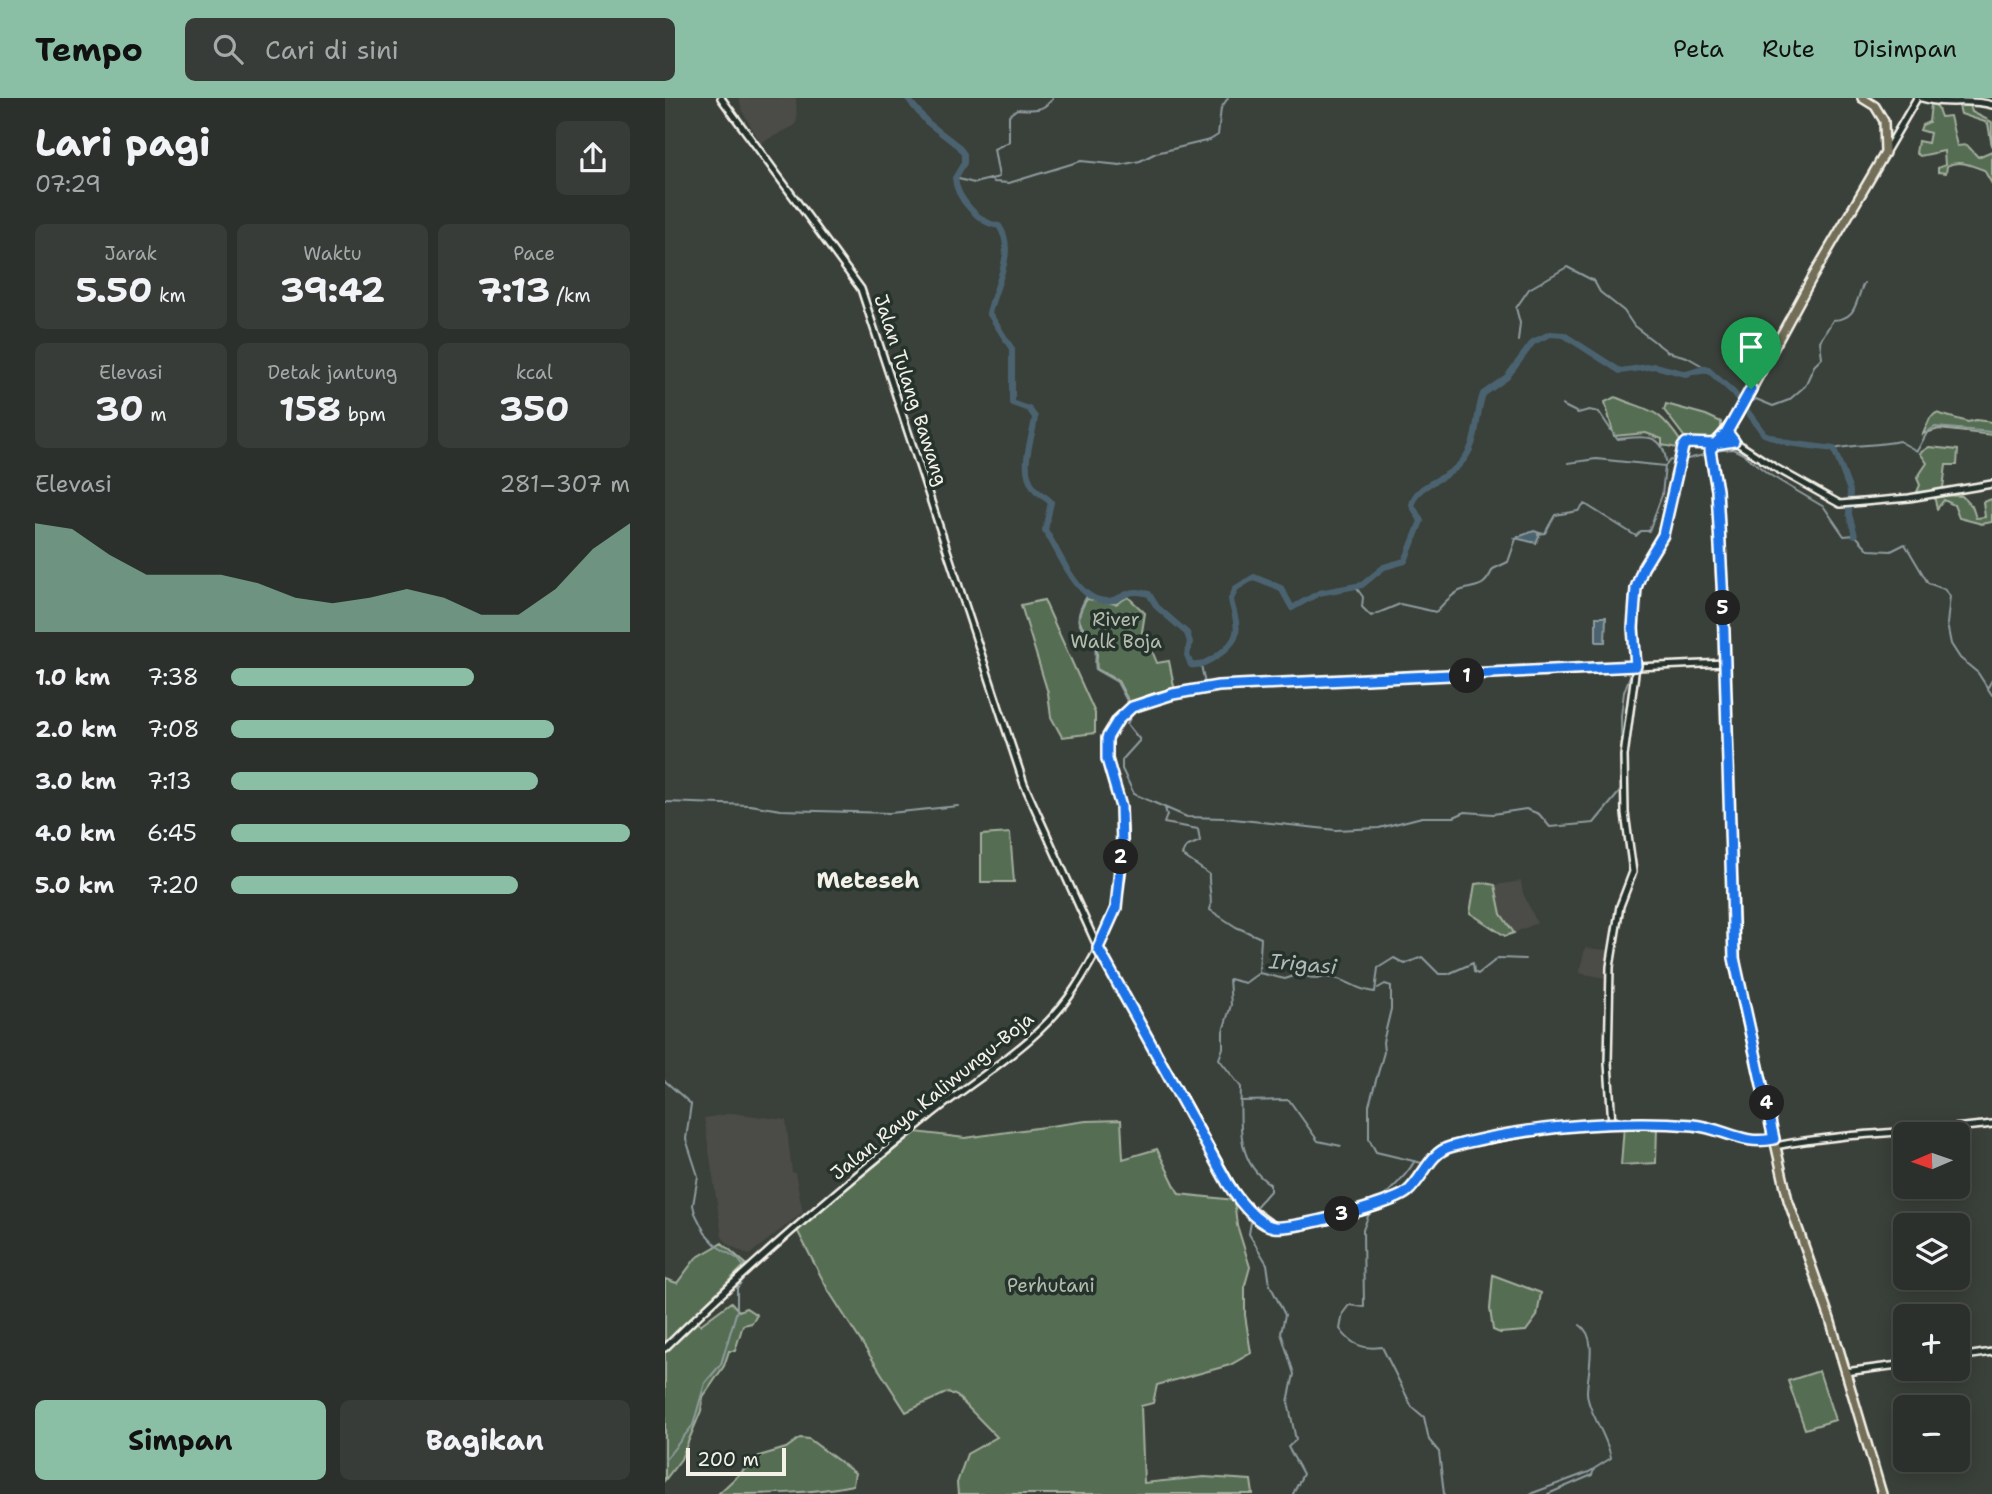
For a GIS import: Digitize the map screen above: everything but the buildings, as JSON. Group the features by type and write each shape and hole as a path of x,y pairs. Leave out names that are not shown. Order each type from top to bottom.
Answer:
{"main road":[{"path":"1862,98 1875,106 1884,121 1885,153 1727,432 1712,450 1717,490 1725,663 1734,958 1788,1200 1882,1494"}],"street":[{"name":"Jalan Tulang Bawang","path":"721,98 861,289 1024,785 1098,948 1228,1184 1252,1211 1270,1226 1279,1227 1375,1205 1408,1191 1444,1149 1536,1132 1612,1124"},
{"path":"1885,153 1919,98 1947,103 1978,99 1992,105"},
{"path":"1727,432 1734,441 1833,503 1846,505 1992,484"},
{"path":"1734,441 1712,450 1686,443 1663,535 1643,568 1636,588 1633,628 1636,666 1624,756 1625,816 1633,872 1620,906 1610,967 1608,1063 1612,1124 1710,1127 1749,1142 1775,1143 1992,1124"},
{"name":"Jalan Raya Kaliwungu-Boja","path":"665,1348 751,1266 915,1127 1038,1033 1071,995 1098,948 1116,908 1122,848 1121,807 1106,755 1112,726 1131,708 1173,694 1218,686 1725,663"},
{"path":"1970,1356 1992,1353"},
{"path":"1845,1372 1893,1366"}],"shaded area":[{"path":"739,98 796,98 797,121 794,126 761,143 742,111"},
{"path":"1521,881 1523,893 1537,923 1514,933 1501,914 1495,885"},
{"path":"1585,948 1609,950 1605,978 1579,973"},
{"path":"733,1113 786,1120 792,1172 795,1173 803,1212 749,1255 729,1245 722,1237 704,1118"}],"green space":[{"path":"1957,98 1968,98 1972,112 1992,122 1992,147 1988,123 1961,114"},
{"path":"1931,104 1937,106 1941,117 1950,116 1957,146 1967,145 1978,157 1992,151 1992,184 1984,170 1965,164 1952,164 1947,166 1946,173 1938,172 1938,168 1945,165 1944,151 1920,156 1916,153 1918,141 1928,143 1930,133 1920,130 1922,125 1929,122"},
{"path":"1615,397 1659,416 1681,442 1677,448 1662,445 1662,439 1646,433 1614,436 1605,402"},
{"path":"1666,404 1721,422 1721,430 1709,440 1686,439 1664,410"},
{"path":"1936,413 1968,422 1992,422 1992,435 1939,429 1923,434 1930,418"},
{"path":"1929,447 1958,450 1957,465 1946,465 1943,488 1938,490 1940,495 1962,496 1972,506 1976,518 1985,517 1983,502 1992,499 1992,522 1982,524 1959,518 1954,505 1944,500 1937,509 1933,491 1917,492 1920,485 1917,478 1927,463 1920,453"},
{"name":"River Walk Boja","path":"1128,597 1145,613 1142,632 1146,648 1151,648 1157,663 1169,661 1175,691 1130,704 1118,681 1097,669 1096,645 1082,626 1079,616 1087,599 1116,604"},
{"path":"1044,600 1095,713 1095,733 1062,737 1051,717 1048,693 1021,605"},
{"path":"1010,833 1014,882 981,882 981,835"},
{"path":"1475,884 1495,885 1501,914 1514,933 1505,936 1470,913"},
{"name":"Perhutani","path":"1121,1120 1123,1159 1157,1149 1179,1194 1234,1200 1237,1225 1250,1267 1245,1285 1245,1315 1251,1353 1230,1365 1157,1385 1153,1403 1141,1406 1144,1483 1204,1477 1251,1480 1253,1494 958,1494 957,1483 967,1454 997,1437 957,1396 948,1392 906,1412 828,1290 797,1230 916,1132 965,1138 1086,1121"},
{"path":"1624,1126 1657,1126 1656,1163 1621,1165"},
{"path":"722,1243 746,1264 692,1317 700,1325 731,1302 739,1311 746,1308 757,1315 752,1323 743,1325 735,1351 729,1351 724,1366 703,1397 701,1411 681,1459 665,1480 665,1279 677,1283 696,1258"},
{"path":"1493,1275 1541,1293 1537,1316 1526,1331 1500,1333 1493,1330 1490,1309"},
{"path":"1819,1371 1835,1420 1805,1429 1788,1381"},
{"path":"800,1438 809,1439 855,1473 853,1485 803,1492 718,1494 759,1456 786,1448"}],"water":[{"path":"1534,531 1540,533 1536,543 1515,538"},
{"path":"1596,617 1606,617 1605,642 1596,642"}],"waterway":[{"path":"907,98 927,122 958,146 964,154 964,163 955,178 956,186 970,209 984,220 999,226 1004,236 1006,246 1003,269 989,313 1012,349 1012,403 1029,409 1035,417 1027,471 1034,488 1051,502 1045,530 1070,574 1086,593 1107,601 1134,592 1149,594 1157,607 1187,633 1190,642 1187,655 1191,665 1210,660 1234,639 1237,629 1231,599 1236,588 1254,577 1281,588 1292,608 1319,593 1362,585 1384,567 1405,561 1421,521 1412,505 1414,498 1424,488 1453,470 1466,457 1473,440 1483,394 1507,377 1533,342 1550,334 1564,335 1620,371 1655,366 1686,374 1706,368 1734,393 1764,434 1788,443 1834,449 1850,491 1849,514 1855,535"},
{"path":"955,178 974,183 999,177 994,149 1009,142 1009,115 1017,109 1041,108 1053,98"},
{"path":"990,179 994,182 1009,183 1081,161 1120,165 1210,140 1218,135 1221,108 1228,98"},
{"path":"1518,341 1520,323 1516,308 1529,289 1567,267 1594,281 1600,292 1624,311 1634,326 1668,352 1687,357 1706,368"},
{"path":"1746,406 1756,399 1773,406 1789,400 1805,386 1814,366 1822,358 1820,341 1833,320 1847,316 1855,308 1864,283"},
{"path":"1697,373 1709,371"},
{"path":"1562,405 1578,413 1589,410 1599,412 1617,439 1642,437 1656,440 1664,451 1666,461"},
{"path":"1834,449 1899,441 1917,451 1928,431 1935,427 1992,432"},
{"path":"1713,451 1733,449 1743,454 1770,475 1824,507 1844,536 1855,535 1869,550 1891,551 1905,544 1928,583 1944,589 1950,596 1947,624 1951,644 1960,658 1978,673 1992,695"},
{"path":"1683,460 1708,454"},
{"path":"1568,463 1596,459 1665,466 1670,460 1677,461"},
{"path":"1538,534 1545,533 1555,515 1578,511 1585,504 1636,536 1641,531 1649,531 1662,495 1665,466"},
{"path":"1355,586 1363,597 1362,607 1371,616 1400,604 1436,612 1455,594 1481,585 1493,569 1508,562 1516,539"},
{"path":"1633,591 1639,573"},
{"path":"1087,596 1081,608 1079,622 1095,647 1096,670 1117,682 1133,712 1127,724 1140,740 1122,760 1122,769 1134,794 1187,817 1224,818 1336,830 1379,828 1422,817 1454,817 1465,812 1493,814 1526,809 1539,814 1550,827 1594,823 1622,789 1621,716 1624,692 1632,670 1585,673"},
{"path":"1632,628 1633,640"},
{"path":"1536,669 1635,663"},
{"path":"1201,665 1205,684 1436,673"},
{"path":"1427,679 1582,673"},
{"path":"1988,687 1992,680"},
{"path":"1152,701 1198,691"},
{"path":"665,802 750,805 781,810 890,813 958,806"},
{"path":"1165,808 1167,815 1164,823 1198,829 1200,841 1186,847 1182,855 1209,874 1210,910 1236,927 1261,938 1259,972"},
{"name":"Irigasi","path":"1293,1494 1303,1474 1288,1447 1296,1440 1288,1402 1294,1374 1281,1333 1285,1315 1270,1285 1267,1264 1249,1234 1253,1210 1270,1191 1270,1184 1251,1165 1246,1153 1241,1128 1241,1087 1219,1059 1223,1048 1223,1031 1231,1005 1229,979 1245,983 1259,973 1285,979 1300,974 1333,978 1375,992 1378,968 1394,958 1405,964 1422,957 1439,974 1448,974 1473,963 1474,972 1478,974 1498,958 1525,959"},
{"name":"Irigasi","path":"1378,988 1385,984 1391,986 1391,1009 1383,1042 1384,1052 1369,1105 1369,1139 1376,1152 1422,1163"},
{"path":"665,1081 691,1104 686,1139 698,1176 693,1205 695,1213 705,1233 718,1247 738,1259 745,1268"},
{"name":"Irigasi","path":"1240,1101 1289,1100 1318,1141 1341,1146"},
{"name":"Irigasi","path":"1376,1205 1414,1162"},
{"name":"Irigasi","path":"1370,1211 1363,1230 1364,1307 1349,1305 1343,1313 1340,1329 1358,1345 1382,1347 1412,1407 1424,1417 1429,1440 1439,1452 1444,1494"},
{"path":"665,1460 693,1425 705,1383 721,1364 737,1310 737,1288 748,1273"},
{"path":"1530,1494 1589,1472 1611,1458 1588,1399 1591,1347 1586,1331 1580,1325"},
{"name":"Irigasi","path":"1548,1494 1592,1475 1594,1470"}],"district":[{"name":"Meteseh","path":"868,880"}],"route":[{"path":"1751,389 1727,432 1734,441 1715,444 1710,450 1717,490 1723,601 1734,958 1774,1139 1749,1142 1716,1128 1632,1123 1584,1126 1497,1138 1458,1145 1439,1152 1421,1177 1397,1198 1336,1216 1286,1226 1270,1226 1240,1201 1228,1184 1098,948 1114,918 1122,848 1121,807 1106,751 1112,726 1129,709 1139,704 1173,694 1218,686 1344,679 1487,676 1636,666 1633,628 1636,588 1643,568 1663,535 1683,447 1686,443 1715,444 1727,432 1745,395 1751,389"}]}
